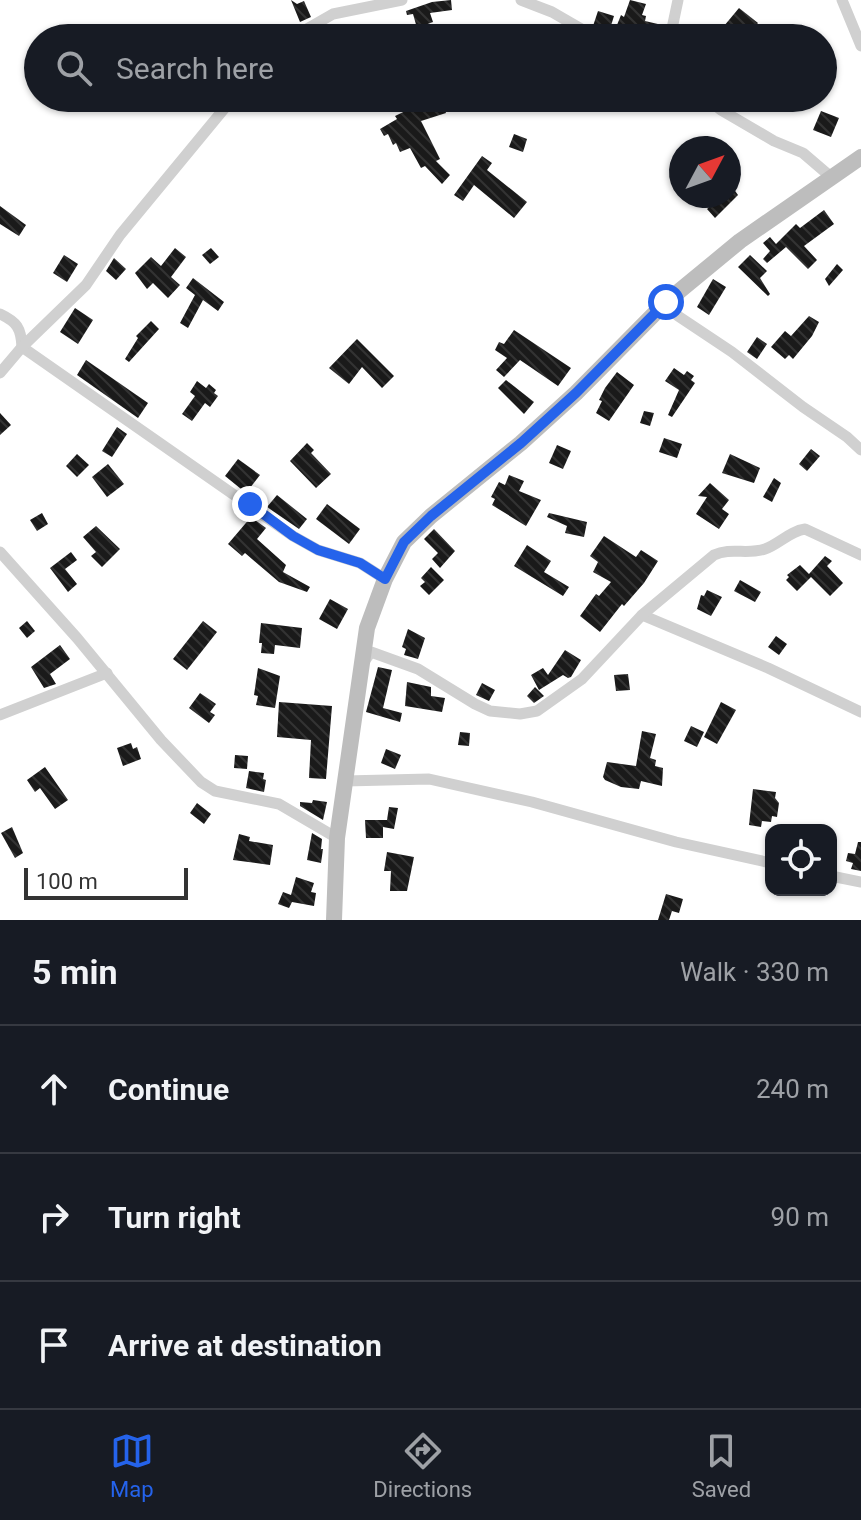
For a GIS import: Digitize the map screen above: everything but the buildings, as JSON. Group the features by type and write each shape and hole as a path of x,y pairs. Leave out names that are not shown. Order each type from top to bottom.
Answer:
{"street":[{"path":"316,24 333,14 402,0"},
{"path":"521,0 573,24"},
{"path":"673,24 678,0"},
{"path":"842,0 861,46"},
{"path":"0,373 22,347 86,285 120,235 221,112"},
{"path":"724,112 774,141 803,153 831,177"},
{"path":"334,920 337,838 367,628 385,579 404,542 576,393 666,302 740,241 861,157"},
{"path":"666,302 678,316 732,352 861,450"},
{"path":"0,314 22,332 22,347"},
{"path":"22,347 293,536 318,550 360,563 385,579"},
{"path":"360,667 371,652 395,658 418,669 490,711 520,714 537,711 582,679 642,615 723,550 762,550 797,530 805,529 861,555"},
{"path":"0,552 107,673 161,740 201,782 215,791 279,804 337,838"},
{"path":"642,615 768,668 861,712"},
{"path":"0,715 107,673"},
{"path":"345,781 429,779 765,862"},
{"path":"837,877 861,882"}],"route":[{"path":"250,504 293,536 318,550 360,563 385,579 404,542 576,393 666,302"}]}
